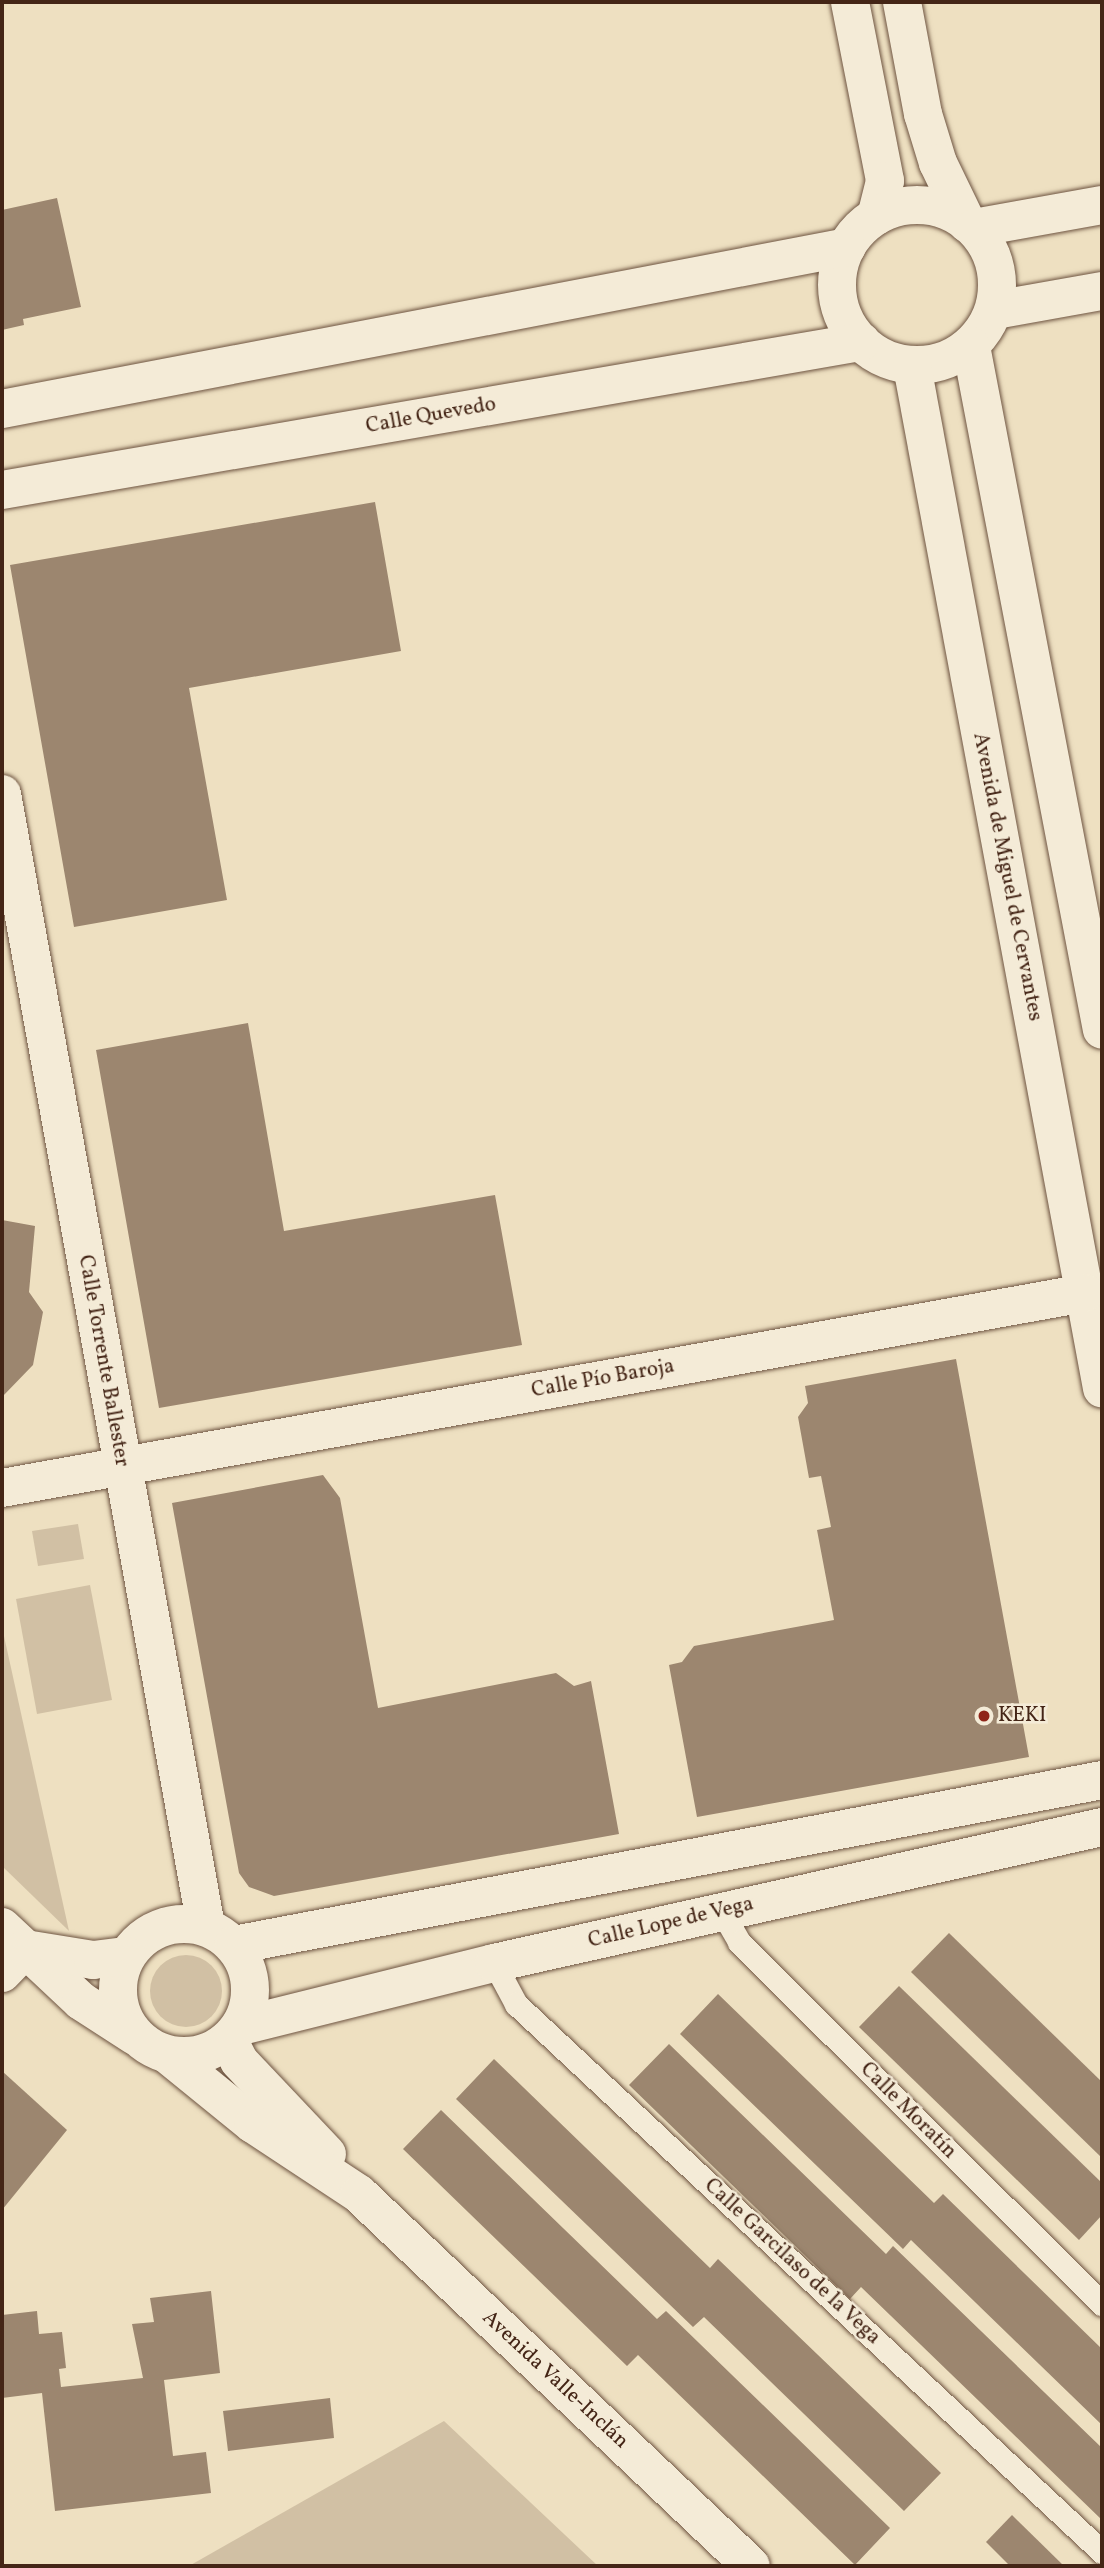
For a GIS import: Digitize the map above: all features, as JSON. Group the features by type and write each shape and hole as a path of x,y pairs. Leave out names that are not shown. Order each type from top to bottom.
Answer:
{"street":[{"path":"848,11 885,181 876,216 847,247 838,271 838,297 845,322 861,342 884,359 912,366 944,362 971,346 995,310 998,281 990,252 970,225 938,163 923,114 902,2"},
{"path":"876,216 918,205 948,211 970,225 1102,205"},
{"path":"2,408 847,247"},
{"path":"995,310 1102,291"},
{"name":"Calle Quevedo","path":"2,491 861,342"},
{"path":"971,346 1102,1030"},
{"name":"Avenida de Miguel de Cervantes","path":"912,366 1102,1388"},
{"name":"Calle Torrente Ballester","path":"2,794 121,1465 220,1936"},
{"name":"Calle Pío Baroja","path":"2,1489 121,1465 1085,1293"},
{"path":"220,1936 250,1976 248,2010 235,2033 189,2057 152,2046 120,2007 120,1972 127,1956 142,1938 161,1928 183,1923 220,1936 1102,1780"},
{"name":"Calle Lope de Vega","path":"235,2033 494,1963 1102,1827"},
{"path":"9,1950 93,1960 127,1956"},
{"name":"Avenida Valle-Inclán","path":"9,1950 81,2001 152,2046 253,2124 359,2194"},
{"name":"Avenida Valle-Inclán","path":"235,2033 239,2061 359,2194 751,2566"}],"lane":[{"name":"Calle Moratín","path":"722,1912 739,1942 1102,2304"},
{"name":"Calle Garcilaso de la Vega","path":"494,1963 516,2004 1102,2552"}],"shaded area":[{"path":"78,1524 84,1559 38,1566 32,1531"},
{"path":"90,1585 112,1700 37,1714 16,1599"},
{"path":"2,1627 69,1931 2,1866"},
{"path":"186,1955 206,1961 216,1971 222,1991 216,2011 206,2021 186,2027 166,2021 156,2011 150,1991 156,1971 166,1961"},
{"path":"444,2421 598,2566 189,2566"}],"building":[{"path":"57,198 81,307 23,319 24,325 2,330 2,210"},
{"path":"375,502 401,651 189,688 227,900 74,927 10,565"},
{"path":"248,1023 284,1231 495,1195 522,1345 159,1408 96,1050"},
{"path":"2,1220 35,1226 29,1292 43,1312 33,1365 2,1397"},
{"path":"956,1359 1029,1757 697,1817 669,1665 682,1662 694,1646 834,1620 817,1530 831,1527 821,1476 809,1478 798,1417 808,1403 805,1386"},
{"path":"323,1475 340,1498 378,1708 556,1673 574,1686 591,1681 619,1834 274,1896 249,1887 239,1873 172,1503"},
{"path":"949,1933 1102,2082 1102,2158 911,1972"},
{"path":"899,1986 1102,2183 1102,2215 1079,2240 859,2027"},
{"path":"718,1994 934,2203 943,2194 1102,2349 1102,2425 911,2240 903,2249 680,2034"},
{"path":"669,2044 886,2254 893,2246 1102,2448 1102,2520 861,2287 850,2299 629,2085"},
{"path":"494,2059 710,2268 718,2259 941,2473 904,2511 704,2317 693,2327 456,2099"},
{"path":"2,2071 67,2130 2,2210"},
{"path":"441,2110 657,2319 666,2311 890,2528 855,2565 638,2355 627,2366 403,2149"},
{"path":"211,2291 220,2373 164,2380 173,2456 206,2452 211,2493 55,2511 42,2393 2,2398 2,2315 37,2311 39,2334 62,2332 66,2368 59,2369 61,2387 143,2378 132,2324 154,2322 150,2298"},
{"path":"330,2398 334,2438 228,2451 223,2411"},
{"path":"1012,2515 1064,2566 1010,2566 986,2542"}],"place":[{"name":"KEKI","path":"984,1716"}]}
